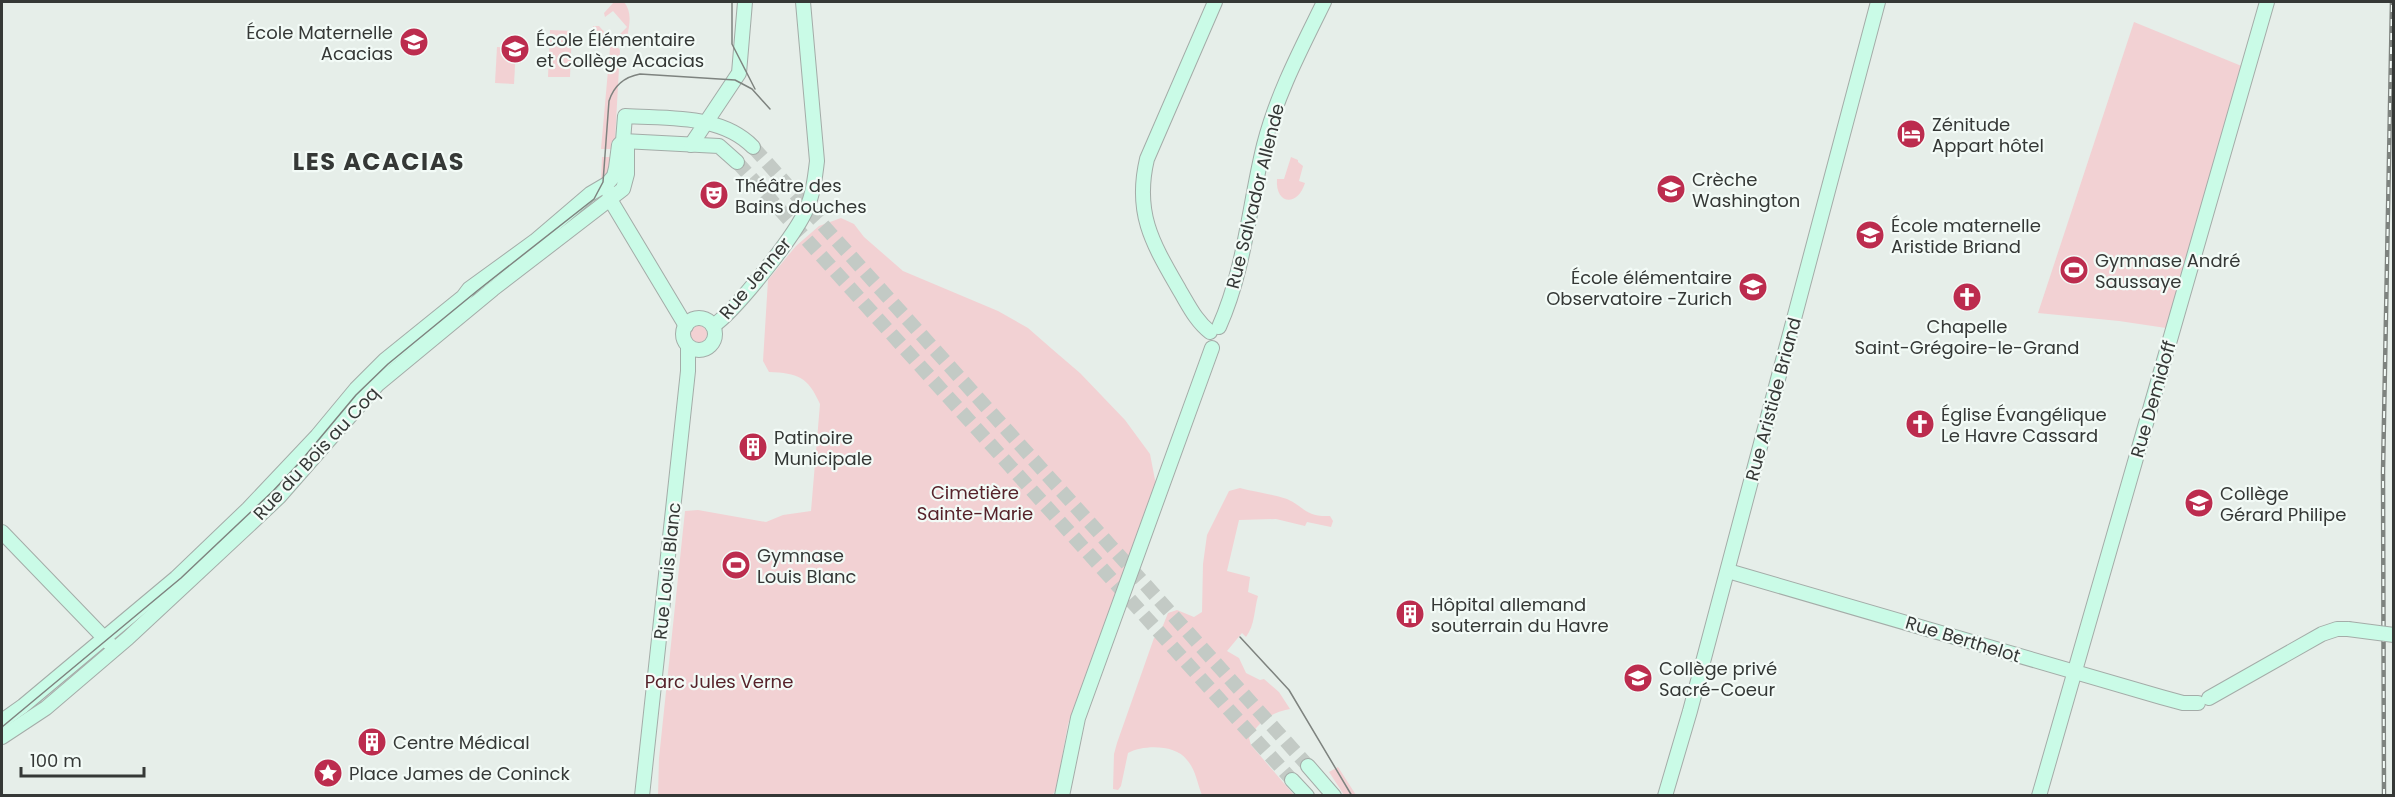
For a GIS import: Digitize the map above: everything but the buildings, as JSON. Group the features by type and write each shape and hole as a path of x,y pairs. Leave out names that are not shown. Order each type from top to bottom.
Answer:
{"main road":[{"path":"698,131 739,73 745,2"},
{"name":"Rue Jenner","path":"713,326 732,308 798,226 815,183 817,160 803,2"},
{"path":"1062,795 1078,718 1212,348 1207,341 1214,329 1196,318 1157,251 1145,220 1141,183 1147,159 1215,2"},
{"name":"Rue Salvador Allende","path":"1214,329 1239,271 1264,147 1278,98 1324,2"},
{"name":"Rue Aristide Briand","path":"1665,795 1728,571 1878,2"},
{"name":"Rue Demidoff","path":"2039,795 2267,2"},
{"path":"686,326 611,201 607,184 614,176 619,145 623,141 727,129 748,143 723,114 727,93"},
{"path":"623,141 624,116 698,131 737,162"},
{"name":"Rue du Bois au Coq","path":"2,737 42,711 115,649 279,497 378,384 493,289 611,201 623,189 627,174 628,146 623,141"},
{"name":"Rue du Bois au Coq","path":"2,721 176,578 248,509 385,360 477,282 485,279 590,194 607,184"},
{"path":"701,319 713,326 715,337 708,347 696,350 688,346 684,338 686,326 692,320 701,319"},
{"name":"Rue Louis Blanc","path":"642,795 688,371 688,346"},
{"path":"2,532 115,649"},
{"name":"Rue Berthelot","path":"1728,571 2183,703 2204,700 2225,691 2322,634 2337,629 2394,634"},
{"path":"1308,766 1334,795"},
{"path":"1292,780 1307,795"}],"green space":[{"path":"614,2 624,2 628,10 627,37 620,34 627,27 613,11 605,17 604,13"},
{"path":"2134,22 2244,67 2166,328 2038,313"},
{"path":"593,26 599,26 620,50 615,140 611,143 611,149 601,149 610,48 592,46"},
{"path":"550,30 572,31 570,77 548,77"},
{"path":"497,47 516,48 514,84 495,83"},
{"path":"602,157 614,157 610,171 601,181"},
{"path":"1291,157 1303,166 1299,181 1305,183 1297,196 1287,200 1279,194 1277,179 1284,179"},
{"name":"Cimetière Sainte-Marie","path":"841,218 854,224 864,237 903,271 998,311 1028,328 1080,373 1125,420 1150,454 1156,485 1068,724 1056,790 1051,796 658,796 659,758 685,511 698,510 766,522 783,515 811,511 820,404 811,388 801,378 795,375 769,372 763,361 768,280 796,246 819,226"},
{"path":"698,325 704,328 707,334 704,340 698,343 692,340 689,334 692,328"},
{"path":"1240,488 1287,499 1315,515 1330,516 1333,521 1331,527 1307,522 1305,526 1276,519 1239,520 1227,571 1250,577 1248,592 1258,596 1249,632 1246,637 1242,633 1227,651 1239,658 1246,673 1260,680 1264,679 1279,692 1290,709 1271,715 1261,723 1249,738 1251,745 1294,795 1202,795 1190,764 1182,755 1167,749 1150,747 1128,753 1121,786 1118,790 1113,789 1114,754 1154,638 1160,633 1168,613 1177,610 1194,617 1202,612 1203,564 1207,535 1229,491"},
{"path":"1338,767 1356,795 1344,795 1329,772"}],"tunnel":[{"path":"753,147 1308,766"},
{"path":"737,162 1292,780"}],"tram line":[{"path":"732,2 732,44 755,89"},
{"path":"2,727 181,578 273,491 356,395 388,364 594,199 603,182 609,101 620,83 640,74 735,80 752,89 770,109"},
{"path":"1240,637 1289,690 1352,796"}],"railway":[{"path":"2384,796 2383,472 2392,2"}],"place":[{"name":"École Maternelle Acacias","path":"414,42"},
{"name":"École Élémentaire et Collège Acacias","path":"515,49"},
{"name":"Zénitude Appart hôtel","path":"1911,134"},
{"name":"Crèche Washington","path":"1671,189"},
{"name":"Théâtre des Bains douches","path":"714,195"},
{"name":"École maternelle Aristide Briand","path":"1870,235"},
{"name":"Gymnase André Saussaye","path":"2074,270"},
{"name":"École élémentaire Observatoire -Zurich","path":"1753,287"},
{"name":"Chapelle Saint-Grégoire-le-Grand","path":"1967,297"},
{"name":"Église Évangélique Le Havre Cassard","path":"1920,424"},
{"name":"Patinoire Municipale","path":"753,447"},
{"name":"Collège Gérard Philipe","path":"2199,503"},
{"name":"Gymnase Louis Blanc","path":"736,565"},
{"name":"Hôpital allemand souterrain du Havre","path":"1410,614"},
{"name":"Collège privé Sacré-Coeur","path":"1638,678"},
{"name":"Centre Médical","path":"372,742"},
{"name":"Place James de Coninck","path":"328,773"}],"district":[{"name":"LES ACACIAS","path":"379,161"}],"park label":[{"name":"Parc Jules Verne","path":"719,681"}]}
